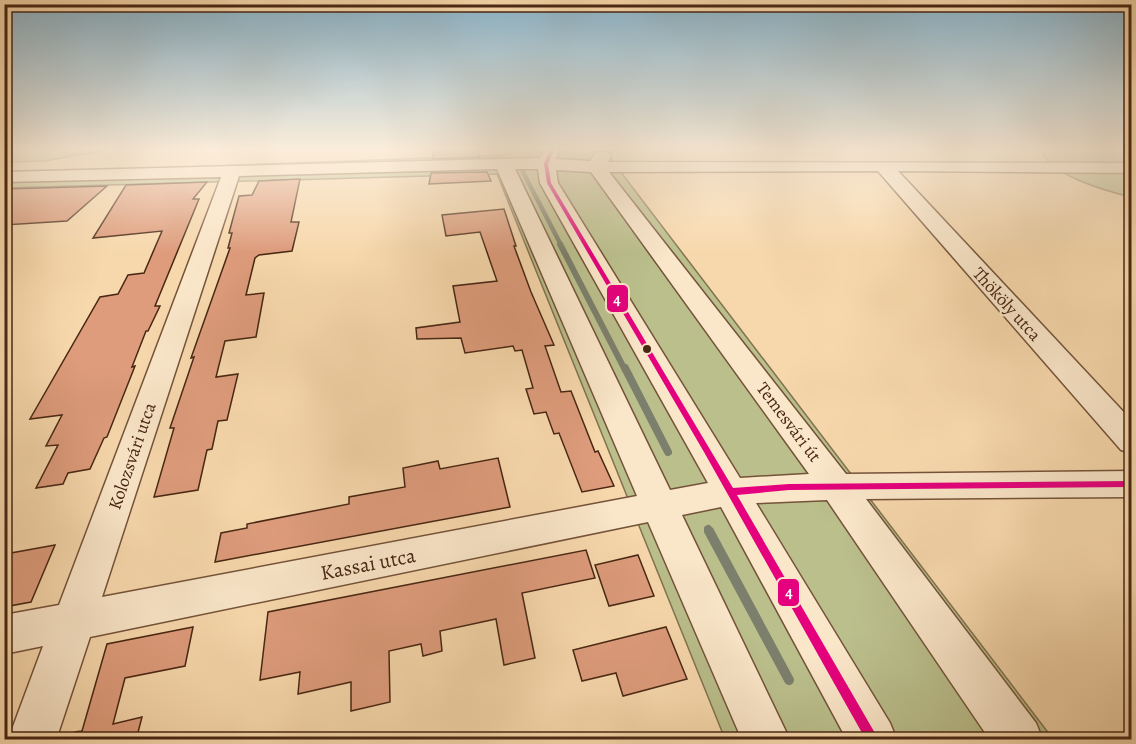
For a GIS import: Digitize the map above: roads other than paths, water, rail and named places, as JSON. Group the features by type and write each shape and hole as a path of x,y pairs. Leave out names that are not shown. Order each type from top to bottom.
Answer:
{"street":[{"name":"Kolozsvári utca","path":"32,740 228,184"},
{"path":"513,184 766,740"},
{"path":"549,184 873,740"},
{"name":"Temesvári út","path":"619,184 1019,740"},
{"name":"Thököly utca","path":"899,184 1131,442"},
{"name":"Kassai utca","path":"4,635 730,492 789,487 1131,484"}],"waterway":[{"path":"529,184 561,245"},
{"path":"560,244 625,370"},
{"path":"625,368 668,452"},
{"path":"709,531 789,680"}]}
